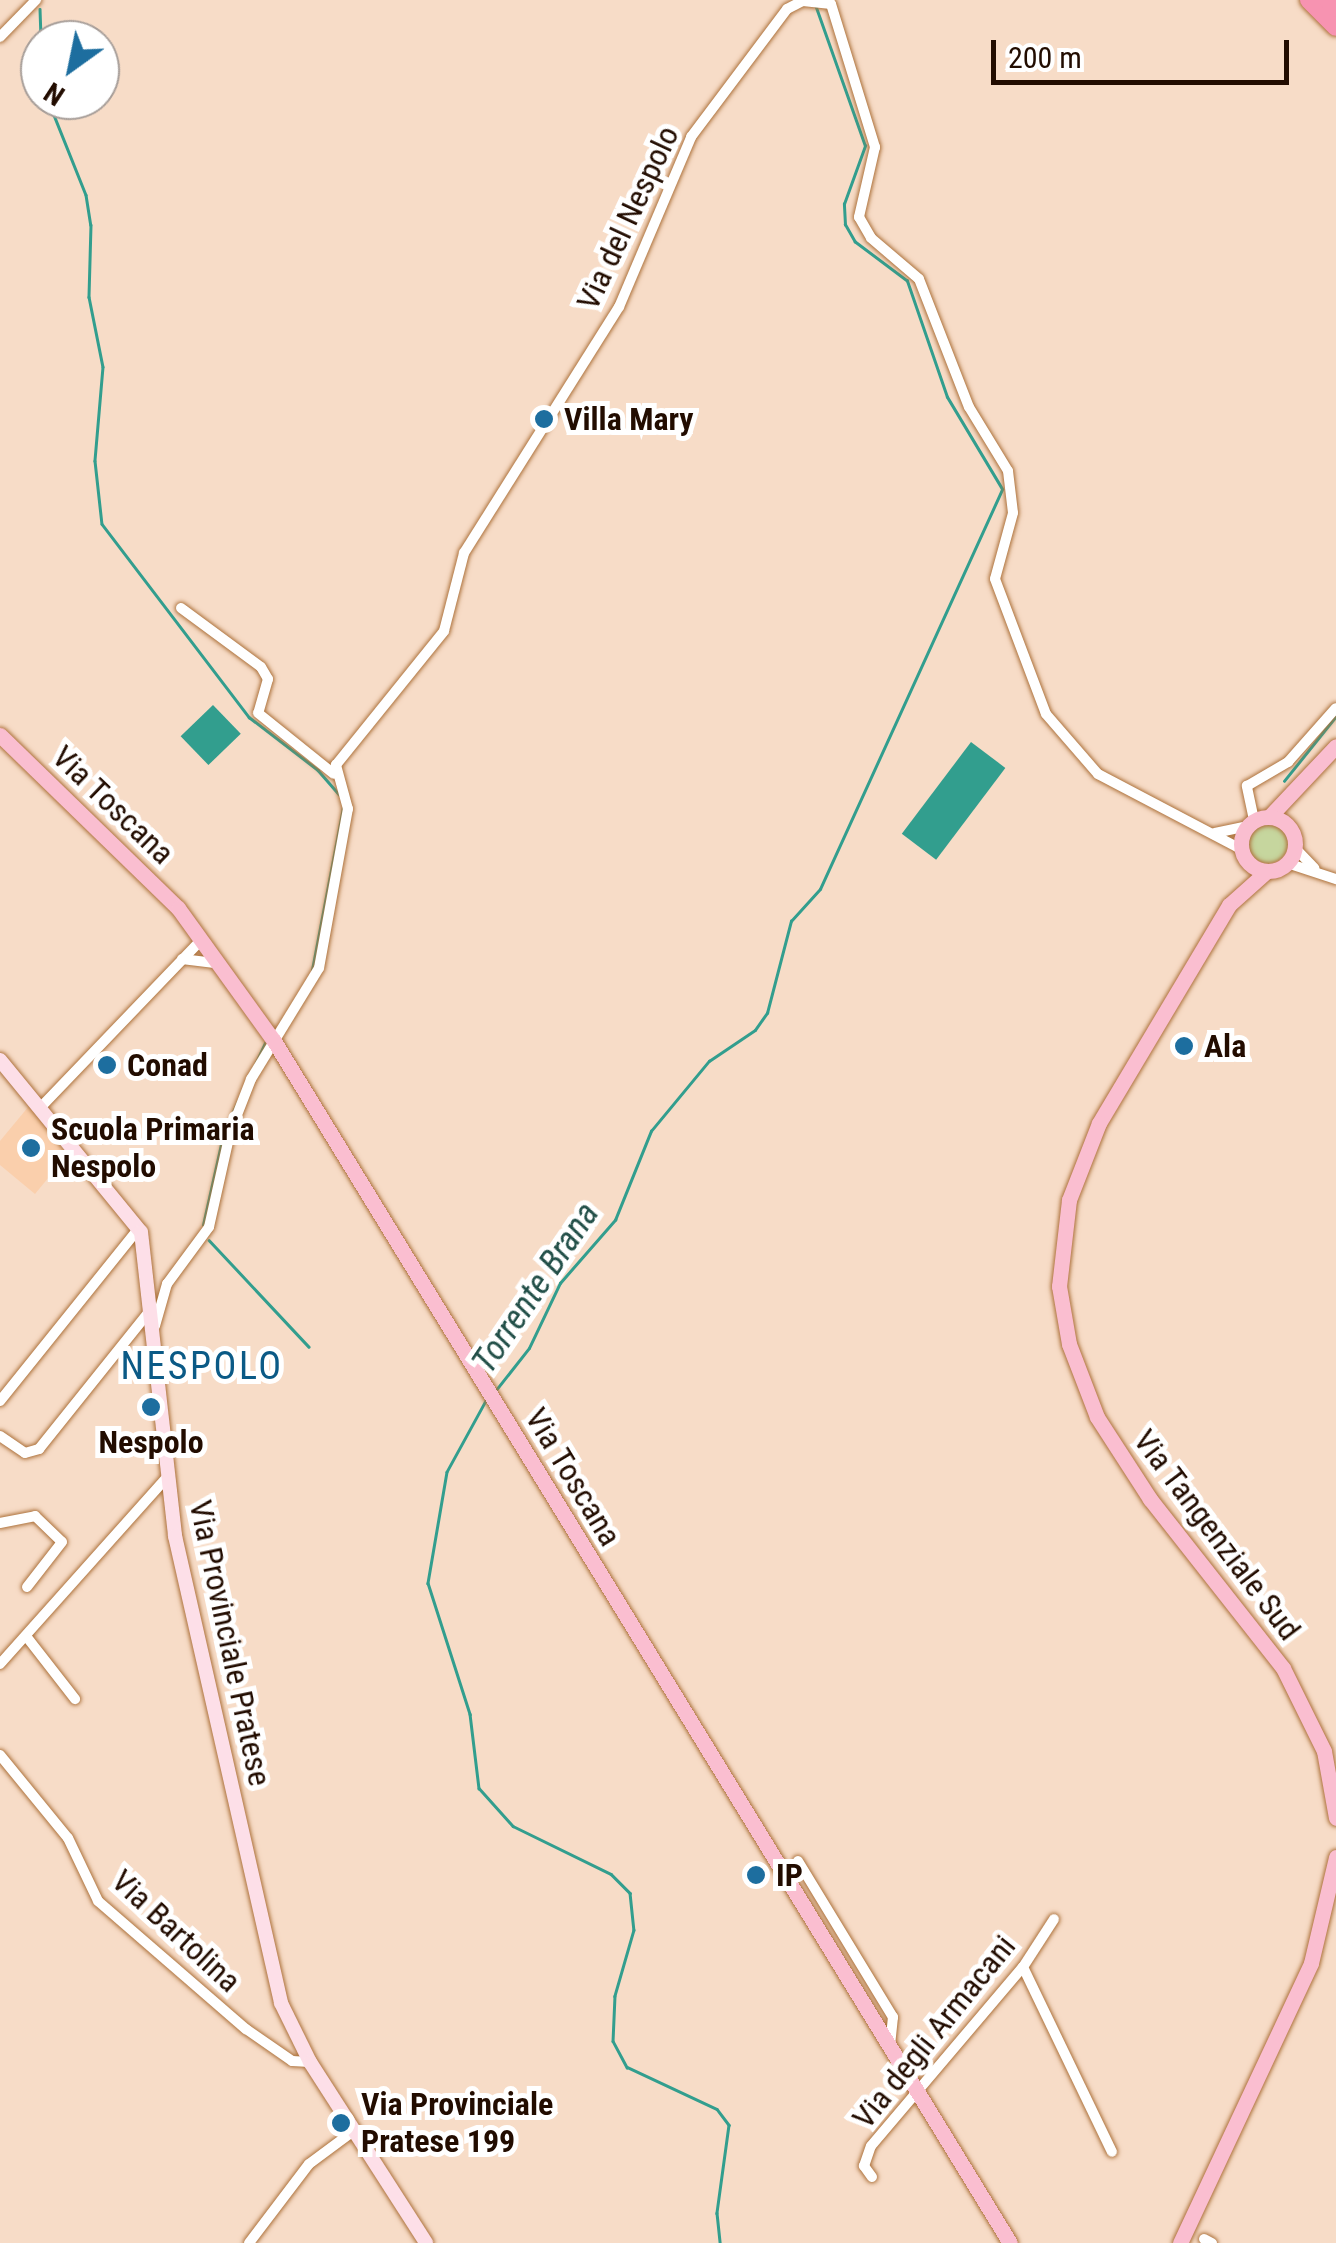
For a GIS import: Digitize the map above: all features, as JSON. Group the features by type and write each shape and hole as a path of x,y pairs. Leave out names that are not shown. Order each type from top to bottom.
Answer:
{"highway":[{"path":"1309,0 1336,27"},
{"path":"1328,0 1336,8"}],"main road":[{"name":"Via Toscana","path":"0,735 138,866 202,939 274,1041 1010,2242"},
{"path":"1257,821 1310,778 1336,746"},
{"path":"1291,856 1291,828 1310,778"},
{"path":"1257,821 1291,828"},
{"name":"Via Tangenziale Sud","path":"1230,905 1242,852 1257,821"},
{"path":"1242,852 1267,871"},
{"name":"Via Tangenziale Sud","path":"1291,856 1267,871 1230,905 1089,1144 1063,1227 1062,1313 1078,1372 1115,1447 1260,1634 1299,1697 1324,1751 1336,1818"},
{"path":"1180,2243 1190,2211 1310,1963 1336,1856"},
{"path":"1167,2243 1190,2211"}],"street":[{"path":"0,37 36,0"},
{"path":"803,1 831,2 875,147 859,217 871,238 919,279 969,408 1008,471 1013,513 995,579 1046,714 1090,768 1214,833 1242,852"},
{"name":"Via del Nespolo","path":"334,774 358,733 444,631 464,553 618,307 691,137 783,13 803,1"},
{"path":"155,1326 169,1281 209,1227 236,1115 274,1041 319,968 348,808 334,774 258,713 268,679 262,668 181,608"},
{"path":"1214,833 1257,821 1247,786 1288,762 1336,708"},
{"path":"1291,856 1336,879"},
{"path":"39,1109 202,939"},
{"path":"182,960 221,964"},
{"path":"0,1060 139,1228 0,1401"},
{"name":"Via Provinciale Pratese","path":"139,1228 155,1326 168,1476 185,1588 281,2003 310,2062 426,2243"},
{"path":"0,1436 25,1453 39,1449 152,1308"},
{"path":"0,1664 168,1476"},
{"path":"0,1522 35,1516 62,1542 27,1588"},
{"path":"26,1636 75,1699"},
{"name":"Via Bartolina","path":"0,1755 68,1838 98,1900 246,2030 286,2059 310,2062"},
{"path":"798,1861 893,2016 890,2049"},
{"name":"Via degli Armacani","path":"872,2177 867,2154 1023,1966 1054,1919"},
{"path":"1023,1966 1112,2152"},
{"path":"249,2243 309,2164 355,2130"}],"shaded area":[{"name":"Scuola Primaria Nespolo","path":"29,1106 67,1155 35,1194 0,1165 0,1141"}],"green space":[{"path":"1268,823 1282,829 1288,843 1282,857 1268,863 1254,857 1248,843 1254,829"}],"water":[{"path":"213,705 241,734 208,765 181,736"},
{"path":"971,742 1005,768 936,860 902,834"}],"waterway":[{"name":"Torrente Brana","path":"496,1390 529,1348 560,1283 615,1220 651,1131 709,1061 755,1030 767,1013 791,921 820,889 1002,489 947,397 907,281 855,242 845,225 844,204 865,146 815,5"},
{"path":"40,9 40,20"},
{"path":"56,120 86,195 91,225 89,297 103,367 95,461 102,524 249,717 318,770 339,794"},
{"path":"1284,781 1336,716"},
{"path":"312,970 343,807"},
{"path":"203,1225 224,1131 265,1043"},
{"path":"209,1240 309,1347"},
{"name":"Torrente Brana","path":"487,1399 447,1472 428,1583 470,1714 479,1788 513,1826 611,1874 630,1893 634,1930 615,1996 613,2041 627,2067 717,2109 729,2125 717,2213 720,2243"}],"place":[{"name":"Villa Mary","path":"544,419"},
{"name":"Ala","path":"1184,1046"},
{"name":"Conad","path":"107,1065"},
{"name":"Scuola Primaria Nespolo","path":"31,1148"},
{"name":"Nespolo","path":"151,1407"},
{"name":"IP","path":"756,1875"},
{"name":"Via Provinciale Pratese 199","path":"341,2123"}],"district":[{"name":"NESPOLO","path":"202,1367"}]}
